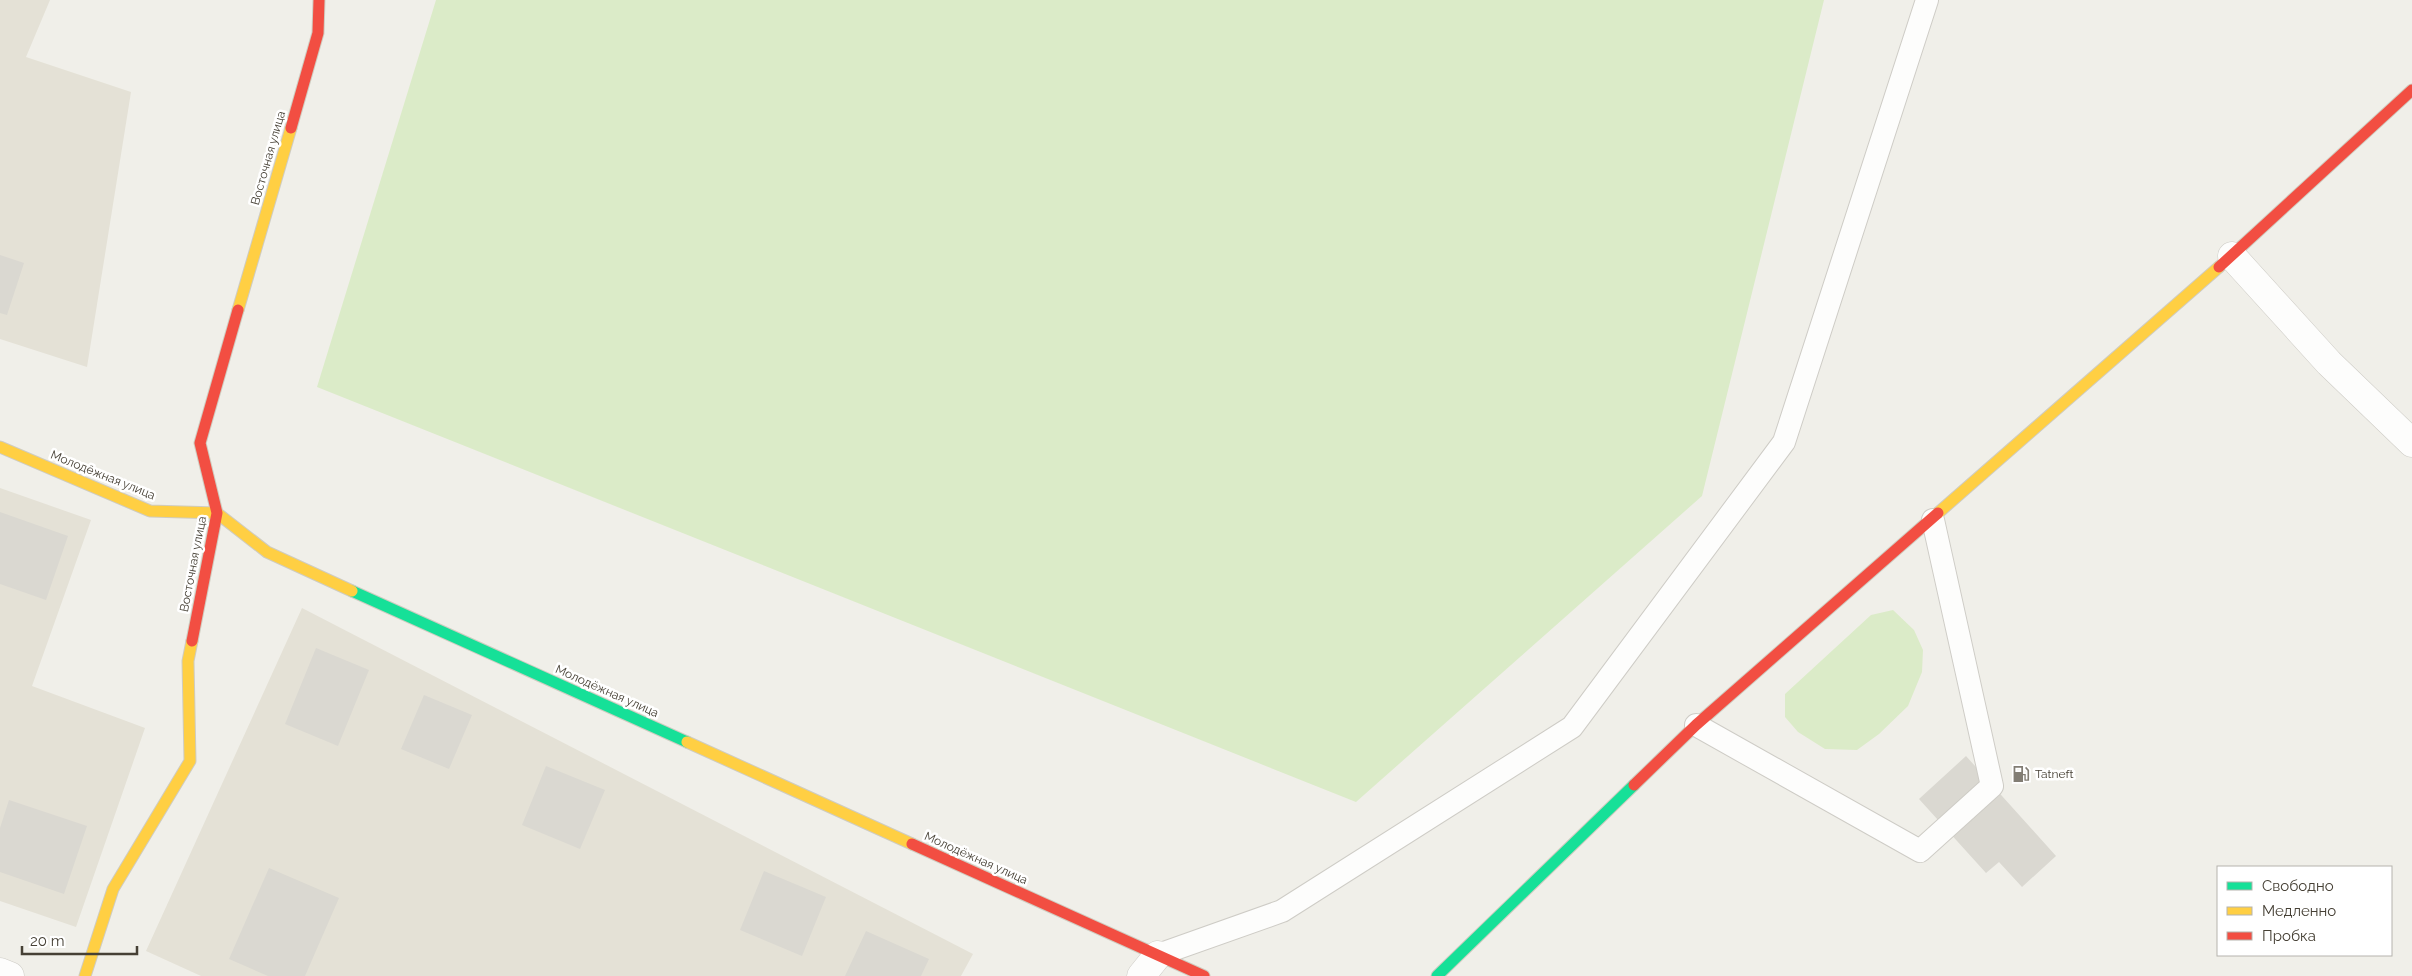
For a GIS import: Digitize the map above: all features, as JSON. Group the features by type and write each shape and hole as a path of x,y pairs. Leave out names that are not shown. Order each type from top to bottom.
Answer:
{"main road":[{"name":"Восточная улица","path":"85,976 113,890 190,761 188,660 217,513 200,443 318,33 319,0"},
{"path":"1437,976 1696,725 1933,520 2232,256 2412,90"},
{"name":"Молодёжная улица","path":"0,447 150,512 217,513 267,552 1149,966 1204,976"}],"street":[{"path":"2232,256 2328,363 2412,443"},
{"path":"0,972 10,976"}],"lane":[{"path":"1149,966 1282,911 1572,727 1784,442 1927,0"},
{"path":"1696,725 1920,851 1992,786 1933,520"}],"shaded area":[{"path":"0,0 50,0 26,57 131,92 87,367 0,339"},
{"path":"0,488 91,520 32,686 145,728 76,927 0,901"},
{"path":"302,608 973,954 961,976 201,976 146,951"}],"green space":[{"path":"436,0 1824,0 1702,496 1356,802 317,387"},
{"path":"1893,610 1914,630 1923,650 1922,672 1908,706 1879,734 1857,750 1825,749 1798,732 1785,717 1785,694 1871,615"}],"building":[{"path":"0,255 24,263 7,315 0,313"},
{"path":"0,512 68,536 46,600 0,584"},
{"path":"316,648 369,670 338,746 285,724"},
{"path":"424,695 472,715 449,769 401,749"},
{"path":"1966,756 2056,856 2022,887 1999,862 1986,873 1919,799"},
{"path":"546,766 605,790 580,849 522,825"},
{"path":"9,800 87,826 64,894 0,872 0,828"},
{"path":"269,868 339,898 305,976 268,976 229,959"},
{"path":"764,871 826,897 802,956 740,930"},
{"path":"866,931 929,959 921,976 845,976"}],"traffic: fast":[{"path":"352,591 687,742"},
{"path":"1437,976 1634,785"}],"traffic: slow":[{"path":"238,310 291,128"},
{"path":"1938,513 2219,267"},
{"path":"0,447 150,511 217,513 267,552 352,591"},
{"path":"85,976 113,889 190,761 188,661 192,641"},
{"path":"687,742 912,844"}],"traffic: jam":[{"path":"291,128 318,33 319,0"},
{"path":"2219,267 2412,90"},
{"path":"192,641 217,513 200,443 238,310"},
{"path":"1634,785 1696,725 1938,513"},
{"path":"912,844 1204,976"}],"place":[{"name":"Tatneft","path":"2021,774"}]}
